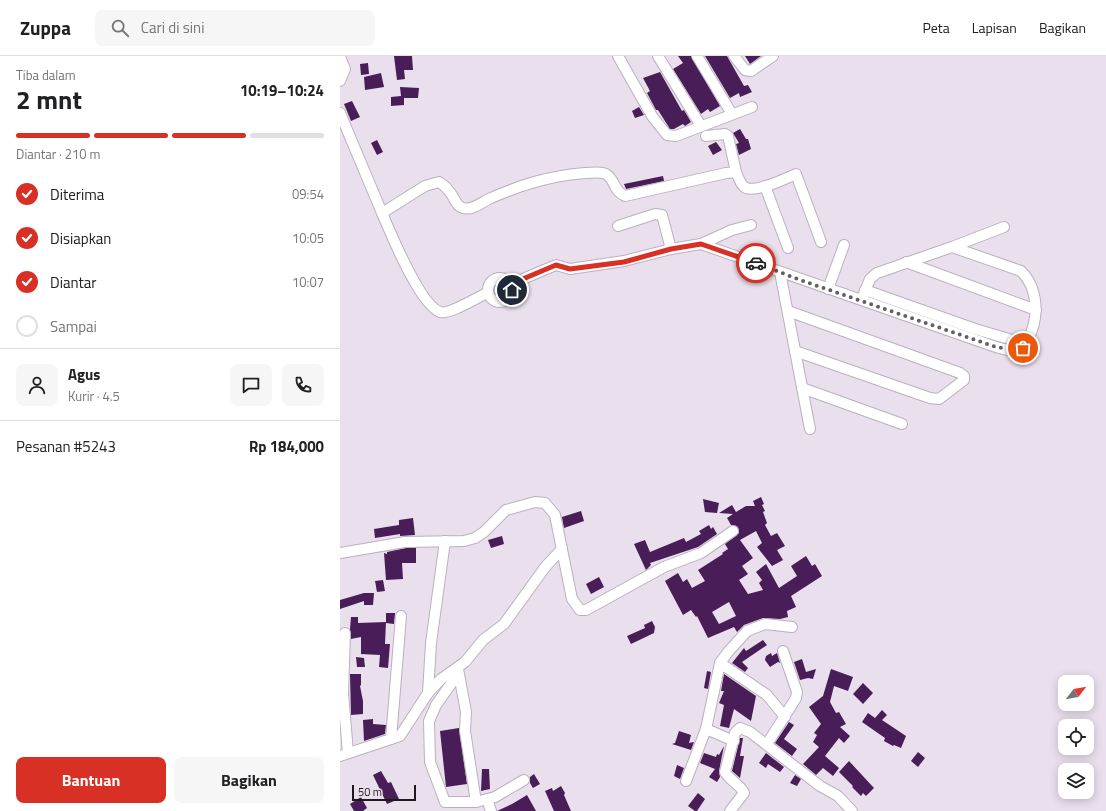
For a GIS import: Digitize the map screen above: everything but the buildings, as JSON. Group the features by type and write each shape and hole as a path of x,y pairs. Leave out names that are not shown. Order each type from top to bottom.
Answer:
{"street":[{"path":"618,56 652,116 668,135 676,136 752,107"},
{"path":"658,56 701,126"},
{"path":"697,56 732,114"},
{"path":"734,56 745,70 751,71 773,56"},
{"path":"340,57 345,69 340,81"},
{"path":"340,113 395,243 425,300 440,312 448,312 488,292"},
{"path":"706,136 725,134 728,136 736,172 741,183 746,188 765,186 796,174 821,242"},
{"path":"382,213 425,186 439,182 449,190 456,203 463,208 471,208 490,198 544,178 600,172 611,178 613,186 619,193 625,196 736,172"},
{"path":"765,186 788,248"},
{"path":"618,226 655,214 662,215 671,249"},
{"path":"511,284 556,265 570,269 624,262 671,249 701,244 732,230 751,225"},
{"path":"863,295 870,280 877,273 906,262 952,248 1004,227"},
{"path":"701,244 828,289 863,295 996,347 1018,350 1026,344 1036,320 1036,310 1026,276 1022,271 952,248"},
{"path":"828,289 844,245"},
{"path":"906,262 1036,310"},
{"path":"780,272 810,429"},
{"path":"499,277 506,279 511,284 511,296 507,300 495,301 490,298 488,285 492,280 499,277"},
{"path":"788,311 960,373 964,376 964,380 939,399 930,398 795,351"},
{"path":"802,388 902,424"},
{"path":"340,553 405,542 464,541 475,538 484,532 506,510 535,502 545,503 554,515 572,599 580,610 586,610 664,567 701,553 733,531"},
{"path":"428,693 431,643 445,541"},
{"path":"524,780 495,797 476,802 446,803 430,762 428,721 436,705 458,671 483,640 504,624 546,566 562,549"},
{"path":"390,739 401,616"},
{"path":"686,781 706,729 720,663 747,631 765,624 792,627"},
{"path":"345,633 343,693 344,755 400,736 428,693 441,679 458,671"},
{"path":"767,744 796,698 797,692 782,651"},
{"path":"720,663 767,695 784,717"},
{"path":"458,671 466,712 465,732 476,802"},
{"path":"730,811 744,793 725,772 737,730 740,728 750,732 815,782 838,796 852,811"},
{"path":"706,729 734,741"},
{"path":"487,798 491,811"}],"way so far":[{"path":"756,263 803,281 996,347 1007,350 1018,350 1023,348"}],"route":[{"path":"512,290 511,284 556,265 570,269 624,262 671,249 701,244 724,250 756,263"}]}
